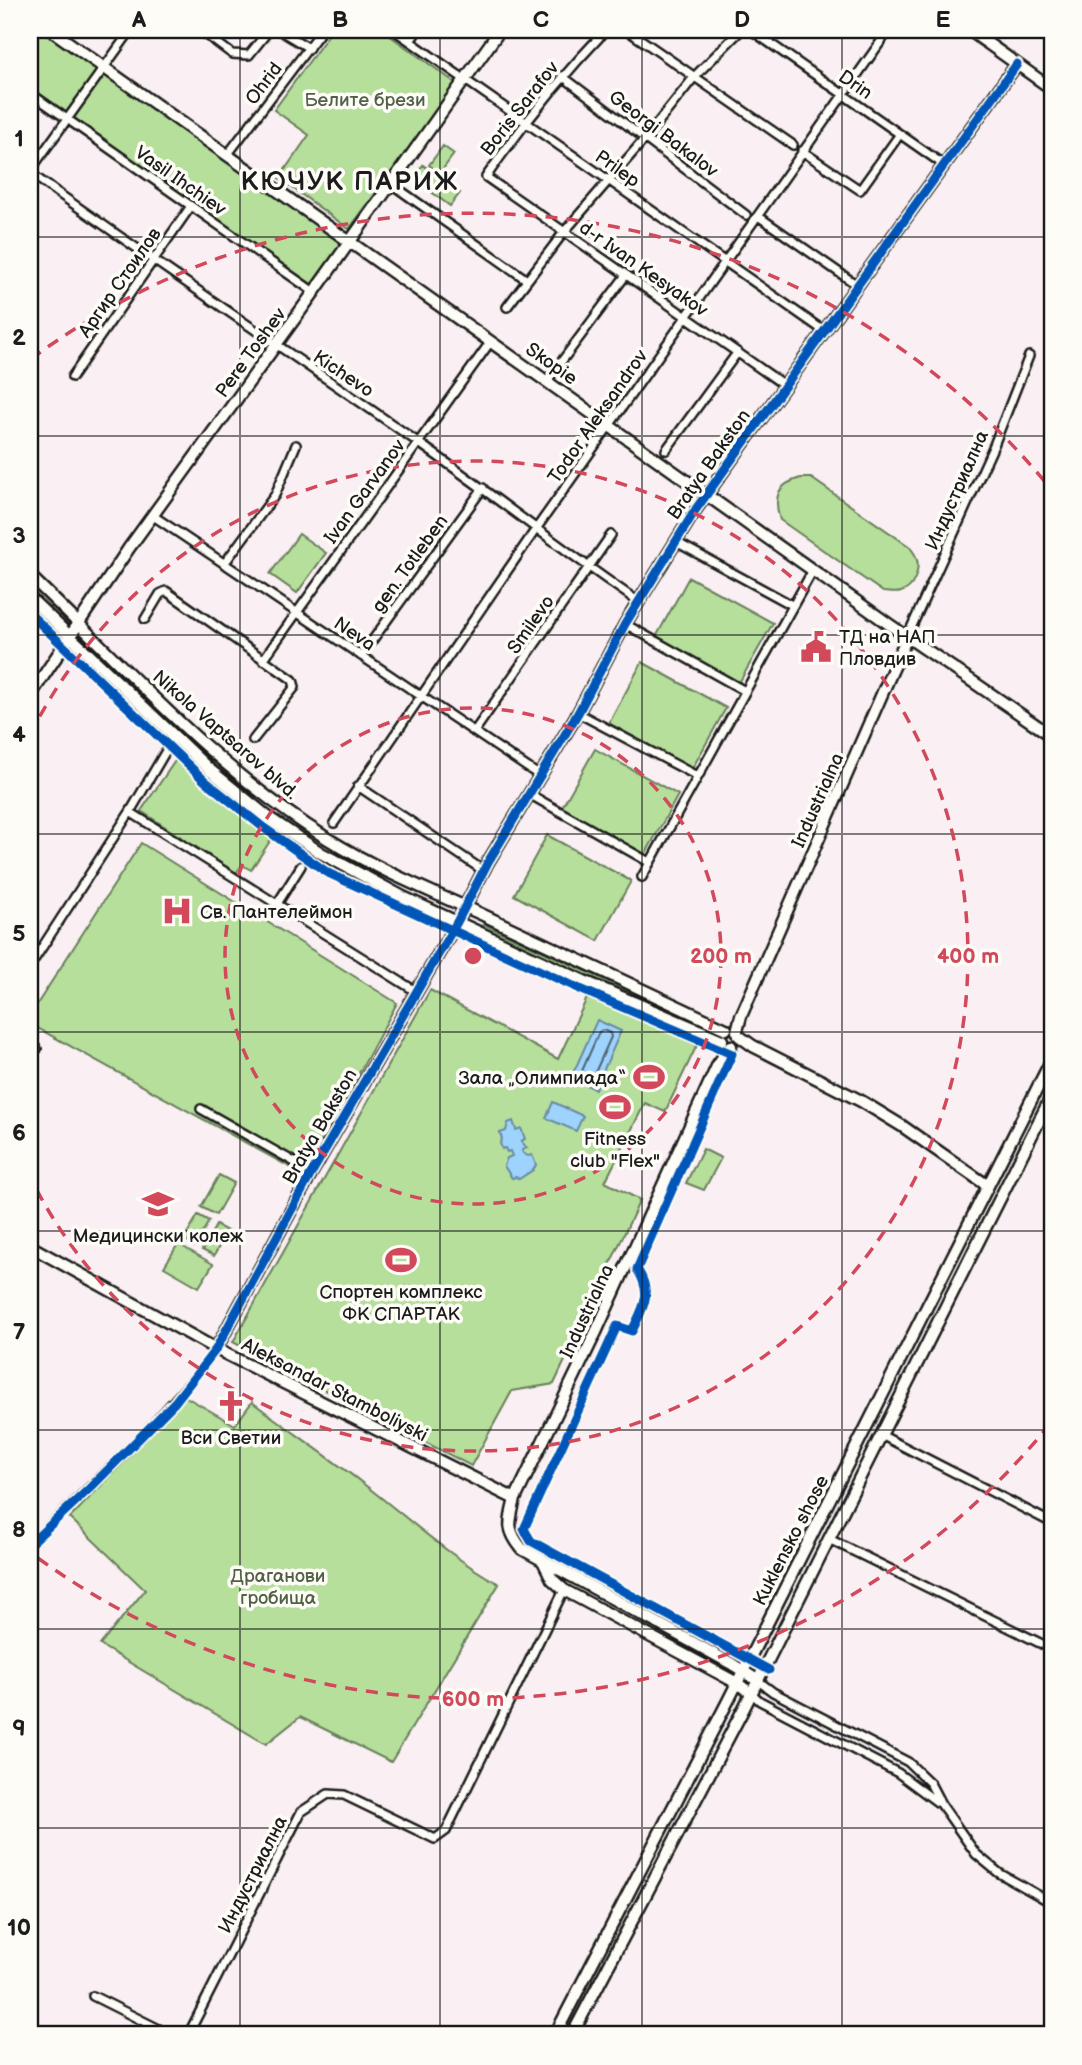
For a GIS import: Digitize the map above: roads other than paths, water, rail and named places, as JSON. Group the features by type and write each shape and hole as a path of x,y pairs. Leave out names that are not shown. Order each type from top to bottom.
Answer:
{"street":[{"name":"Skopie","path":"51,30 907,637 1052,736"},
{"path":"30,172 131,30"},
{"path":"200,30 232,54 249,55 270,30"},
{"path":"279,30 309,48"},
{"name":"Ohrid","path":"228,154 322,30"},
{"name":"Prilep","path":"394,30 824,331"},
{"path":"410,41 418,30"},
{"name":"Pere Toshev","path":"30,696 152,515 500,30"},
{"name":"Boris Sarafov","path":"486,177 524,122 562,76 606,30"},
{"path":"627,30 793,145"},
{"path":"507,307 564,232 695,76 741,30"},
{"name":"Drin","path":"751,30 944,165"},
{"name":"Todor Aleksandrov","path":"334,823 536,529 889,30"},
{"path":"970,30 1052,89"},
{"name":"Bratya Bakston","path":"216,1349 312,1172 528,794 578,713 625,624 676,542 706,494 1017,64"},
{"name":"Georgi Bakalov","path":"562,76 747,215"},
{"name":"Vasil Ihchiev","path":"30,93 314,292"},
{"path":"802,151 860,190 900,134"},
{"name":"Kichevo","path":"30,172 153,261 418,442 639,602"},
{"name":"d-r Ivan Kesyakov","path":"486,177 784,385"},
{"path":"390,183 527,280"},
{"name":"Аргир Стоилов","path":"72,377 191,206"},
{"path":"758,216 857,285"},
{"path":"547,381 626,275"},
{"name":"Ivan Garvanov","path":"264,660 491,341"},
{"path":"666,450 737,353"},
{"name":"Индустриална","path":"907,637 994,445 1030,356"},
{"path":"224,564 275,495 296,445"},
{"name":"gen. Totleben","path":"361,656 483,488"},
{"name":"Neva","path":"152,515 540,776"},
{"name":"Smilevo","path":"474,732 611,534"},
{"path":"676,542 792,605"},
{"path":"642,877 813,570"},
{"name":"Nikola Vaptsarov blvd.","path":"30,576 229,766 328,840 731,1037"},
{"path":"145,619 160,594 166,591 293,680 295,687 253,740"},
{"name":"Nikola Vaptsarov blvd.","path":"30,598 174,737 237,793 299,839 354,872 584,981 752,1046 861,1101 988,1186"},
{"path":"625,624 745,691"},
{"name":"Industrialna","path":"757,1680 744,1670 522,1549 512,1537 509,1524 515,1499 597,1330 741,1016 907,637"},
{"path":"578,713 697,776"},
{"name":"Skopie","path":"1033,723 1052,729"},
{"path":"30,966 130,812 174,737"},
{"path":"358,786 484,871"},
{"path":"528,794 649,863"},
{"path":"130,812 417,992"},
{"path":"277,904 301,866"},
{"name":"Kuklensko shose","path":"555,2035 744,1670 1052,1059"},
{"name":"Kuklensko shose","path":"572,2035 751,1693 1052,1095"},
{"path":"201,1109 312,1172"},
{"name":"Aleksandar Stamboliyski","path":"30,1246 216,1349 515,1499"},
{"path":"30,1544 175,1402 216,1349"},
{"path":"881,1435 1052,1522"},
{"path":"829,1539 1052,1649"},
{"name":"Industrialna","path":"542,1561 552,1579 564,1590 751,1693"},
{"name":"Индустриална","path":"188,2035 301,1812 328,1794 344,1795 435,1839 446,1831 564,1590"},
{"path":"757,1680 773,1692 908,1762 930,1783 941,1804 976,1854 987,1865 1052,1903"},
{"path":"751,1693 760,1701 898,1773 941,1804"},
{"path":"93,1996 170,2035"}],"water":[{"path":"597,1020 621,1031 595,1089 571,1078"},
{"path":"553,1102 583,1116 576,1131 546,1118"},
{"path":"513,1121 516,1130 521,1128 525,1139 521,1141 527,1148 522,1150 523,1153 532,1155 536,1165 519,1179 512,1178 504,1166 507,1158 512,1156 510,1151 502,1149 500,1143 500,1133 506,1131 508,1123"}],"place":[{"name":"ТД на НАП Пловдив","path":"816,647"},
{"name":"Св. Пантелеймон","path":"177,911"},
{"name":"Зала „Олимпиада“","path":"649,1077"},
{"name":"Fitness club \"Flex\"","path":"615,1107"},
{"name":"Медицински колеж","path":"158,1204"},
{"name":"Спортен комплекс ФК СПАРТАК","path":"401,1260"},
{"name":"Вси Светии","path":"231,1406"}],"district":[{"name":"КЮЧУК ПАРИЖ","path":"350,181"}],"park label":[{"name":"Белите брези","path":"365,99"},
{"name":"Драганови гробища","path":"278,1586"}]}
